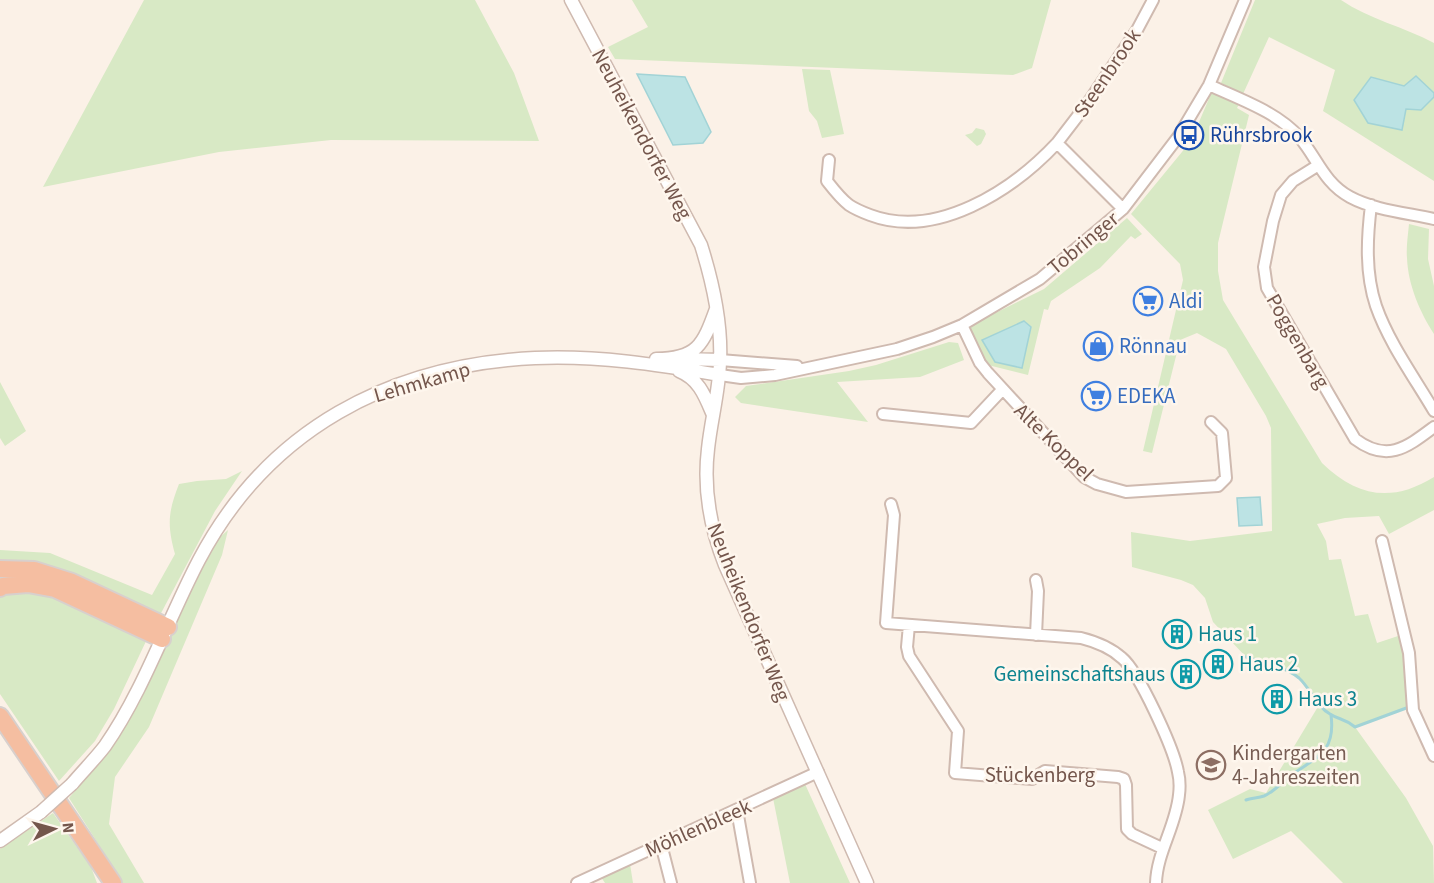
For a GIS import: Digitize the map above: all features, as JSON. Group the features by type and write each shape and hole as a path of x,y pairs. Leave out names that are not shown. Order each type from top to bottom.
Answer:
{"highway":[{"path":"0,569 34,570 72,582 165,633"},
{"path":"0,588 28,584 55,589 165,633"},
{"path":"0,716 113,883"},
{"path":"92,852 104,883"}],"street":[{"name":"Neuheikendorfer Weg","path":"571,0 701,245 712,278 717,307 720,360 720,375 707,449 706,490 711,527 725,565 867,883"},
{"name":"Steenbrook","path":"1057,143 1090,100 1137,30 1153,0"},
{"name":"Tobringer","path":"720,375 741,378 774,375 897,349 933,338 962,325 1040,279 1123,209 1178,137 1209,84 1245,0"},
{"path":"1209,84 1279,120 1300,138 1317,166 1332,184 1349,197 1371,205 1434,219"},
{"path":"829,160 827,181 851,207 883,219 910,223 944,216 991,195 1020,176 1057,143 1123,209"},
{"name":"Poggenbarg","path":"1317,166 1293,181 1281,195 1273,221 1264,267 1267,288 1355,439 1378,452 1398,451 1434,427"},
{"path":"1371,205 1367,236 1368,267 1375,304 1384,326 1434,411"},
{"path":"670,363 701,345 717,307"},
{"name":"Alte Koppel","path":"962,325 980,363 1002,390 1084,477 1097,484 1126,492 1218,486 1226,477 1222,433 1211,422"},
{"name":"Lehmkamp","path":"0,841 41,812 72,784 104,747 124,714 199,560 231,508 271,463 301,436 341,409 390,387 444,370 535,358 670,363"},
{"path":"670,363 720,360"},
{"name":"Tobringer","path":"720,360 769,365 818,366"},
{"path":"670,363 720,375"},
{"path":"670,363 696,381 714,416"},
{"name":"Alte Koppel","path":"883,414 971,423 1002,390"},
{"path":"891,504 894,515 885,623 1081,638 1106,646 1123,658 1135,674 1173,754 1178,772 1179,797 1175,817 1162,848 1156,883"},
{"path":"1382,541 1409,653 1413,710 1434,756"},
{"path":"1036,580 1038,591 1036,635"},
{"name":"Stückenberg","path":"909,625 907,646 909,656 957,730 954,773 1032,779 1046,771 1124,779 1127,829 1132,834 1162,848"},
{"name":"Möhlenbleek","path":"577,883 818,772"},
{"path":"737,810 750,883"},
{"path":"661,844 671,883"}],"green space":[{"path":"144,0 475,0 514,73 539,141 331,140 219,152 43,187"},
{"path":"632,0 1051,0 1032,68 1013,75 615,59 608,47 648,27"},
{"path":"1255,0 1341,0 1434,43 1434,93 1416,76 1404,86 1371,77 1402,129 1406,108 1421,110 1434,97 1434,181 1323,111 1335,70 1269,37 1243,94 1221,83"},
{"path":"802,69 830,70 844,134 822,138 817,121 809,111"},
{"path":"1213,89 1240,102 1237,108 1249,115 1218,243 1218,271 1223,300 1322,463 1335,474 1348,483 1375,493 1404,491 1434,477 1434,510 1389,534 1379,516 1345,518 1317,524 1326,541 1329,560 1341,559 1355,616 1368,614 1377,643 1404,634 1409,707 1355,727 1406,798 1433,846 1434,883 1343,883 1291,831 1233,859 1208,810 1250,789 1266,793 1319,705 1298,678 1273,665 1246,657 1213,622 1205,598 1193,585 1132,567 1131,532 1190,541 1272,531 1271,428 1226,349 1197,333 1180,340 1152,453 1143,451 1183,280 1180,264 1131,214 1191,141"},
{"path":"976,128 984,130 986,134 981,144 977,146 965,135 972,133"},
{"path":"1127,218 1142,234 1135,239 1131,236 1100,268 1051,301 1048,310 1044,309 1028,375 980,363 963,329 1044,289"},
{"path":"1409,224 1429,229 1428,259 1434,286 1434,334 1412,288 1407,254"},
{"path":"949,342 958,343 964,360 920,377 837,382 868,422 741,403 735,397 746,386 849,371"},
{"path":"0,382 26,431 5,446 0,438"},
{"path":"242,471 215,511 159,617 0,565 0,550 50,553 152,595 175,554 170,519 179,484 226,479"},
{"path":"228,530 222,555 149,727 115,777 109,824 144,883 123,883 69,798 110,750 152,676 192,587 219,538"},
{"path":"13,589 56,595 148,637 114,709 95,741 59,781 0,694 0,596"},
{"path":"805,784 850,883 790,883 773,798"},
{"path":"53,813 91,867 97,883 0,883 0,849"},
{"path":"630,864 633,883 605,883 601,877"}],"water":[{"path":"637,74 685,77 711,132 703,143 673,145"},
{"path":"1416,76 1434,93 1434,97 1421,110 1406,109 1402,130 1368,123 1354,100 1371,77 1404,86"},
{"path":"1024,321 1031,327 1022,368 995,362 982,340"},
{"path":"1260,497 1262,525 1239,526 1237,498"}],"waterway":[{"path":"1246,657 1287,670 1303,682 1325,711 1355,727 1409,707"},
{"path":"1246,800 1268,794 1322,753 1330,738 1331,715"}],"place":[{"name":"Rührsbrook","path":"1189,135"},
{"name":"Aldi","path":"1148,301"},
{"name":"Rönnau","path":"1098,346"},
{"name":"EDEKA","path":"1096,396"},
{"name":"Haus 1","path":"1177,634"},
{"name":"Haus 2","path":"1218,664"},
{"name":"Gemeinschaftshaus","path":"1186,674"},
{"name":"Haus 3","path":"1277,699"},
{"name":"Kindergarten 4-Jahreszeiten","path":"1211,765"}]}
